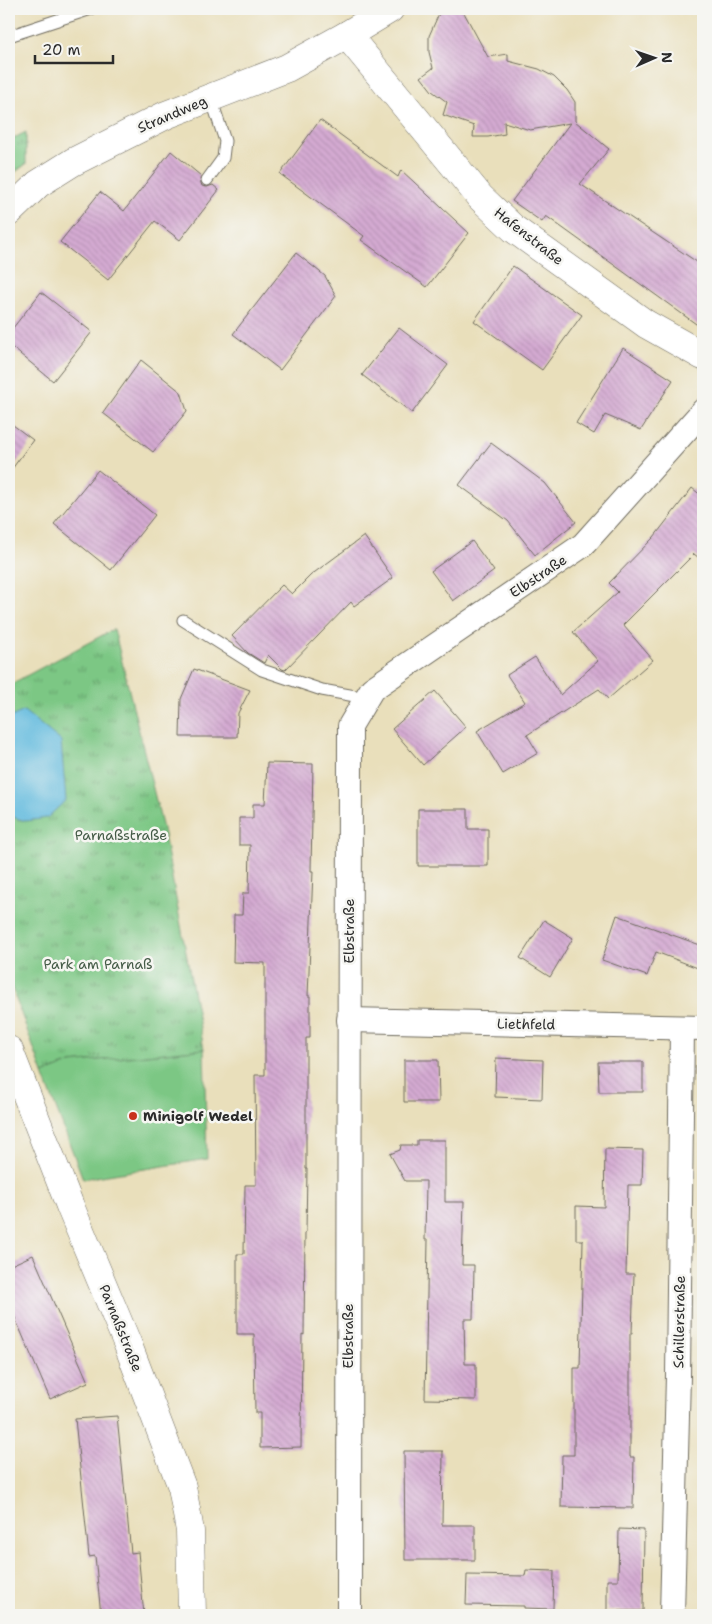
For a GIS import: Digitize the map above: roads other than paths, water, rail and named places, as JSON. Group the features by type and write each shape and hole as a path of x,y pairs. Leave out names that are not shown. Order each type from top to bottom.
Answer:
{"street":[{"name":"Strandweg","path":"9,212 38,184 73,162 166,115 287,68 390,9"},
{"name":"Hafenstraße","path":"347,35 480,196 514,229 646,324 703,356"},
{"name":"Elbstraße","path":"348,1615 350,726 372,688 583,545 703,411"},
{"name":"Liethfeld","path":"349,1020 693,1028"},
{"name":"Schillerstraße","path":"672,1615 678,1366 693,1028"},
{"name":"Parnaßstraße","path":"9,1050 14,1080 128,1345 182,1487 190,1531 192,1615"}],"lane":[{"path":"9,36 91,9"},
{"path":"207,180 223,158 226,141 211,98"},
{"path":"183,620 262,670 322,690 366,698"}],"water":[{"path":"24,711 61,741 66,800 47,818 26,821 9,816 9,718"}],"place":[{"name":"Minigolf Wedel","path":"133,1116"}],"park label":[{"name":"Park am Parnaß","path":"98,964"}]}
